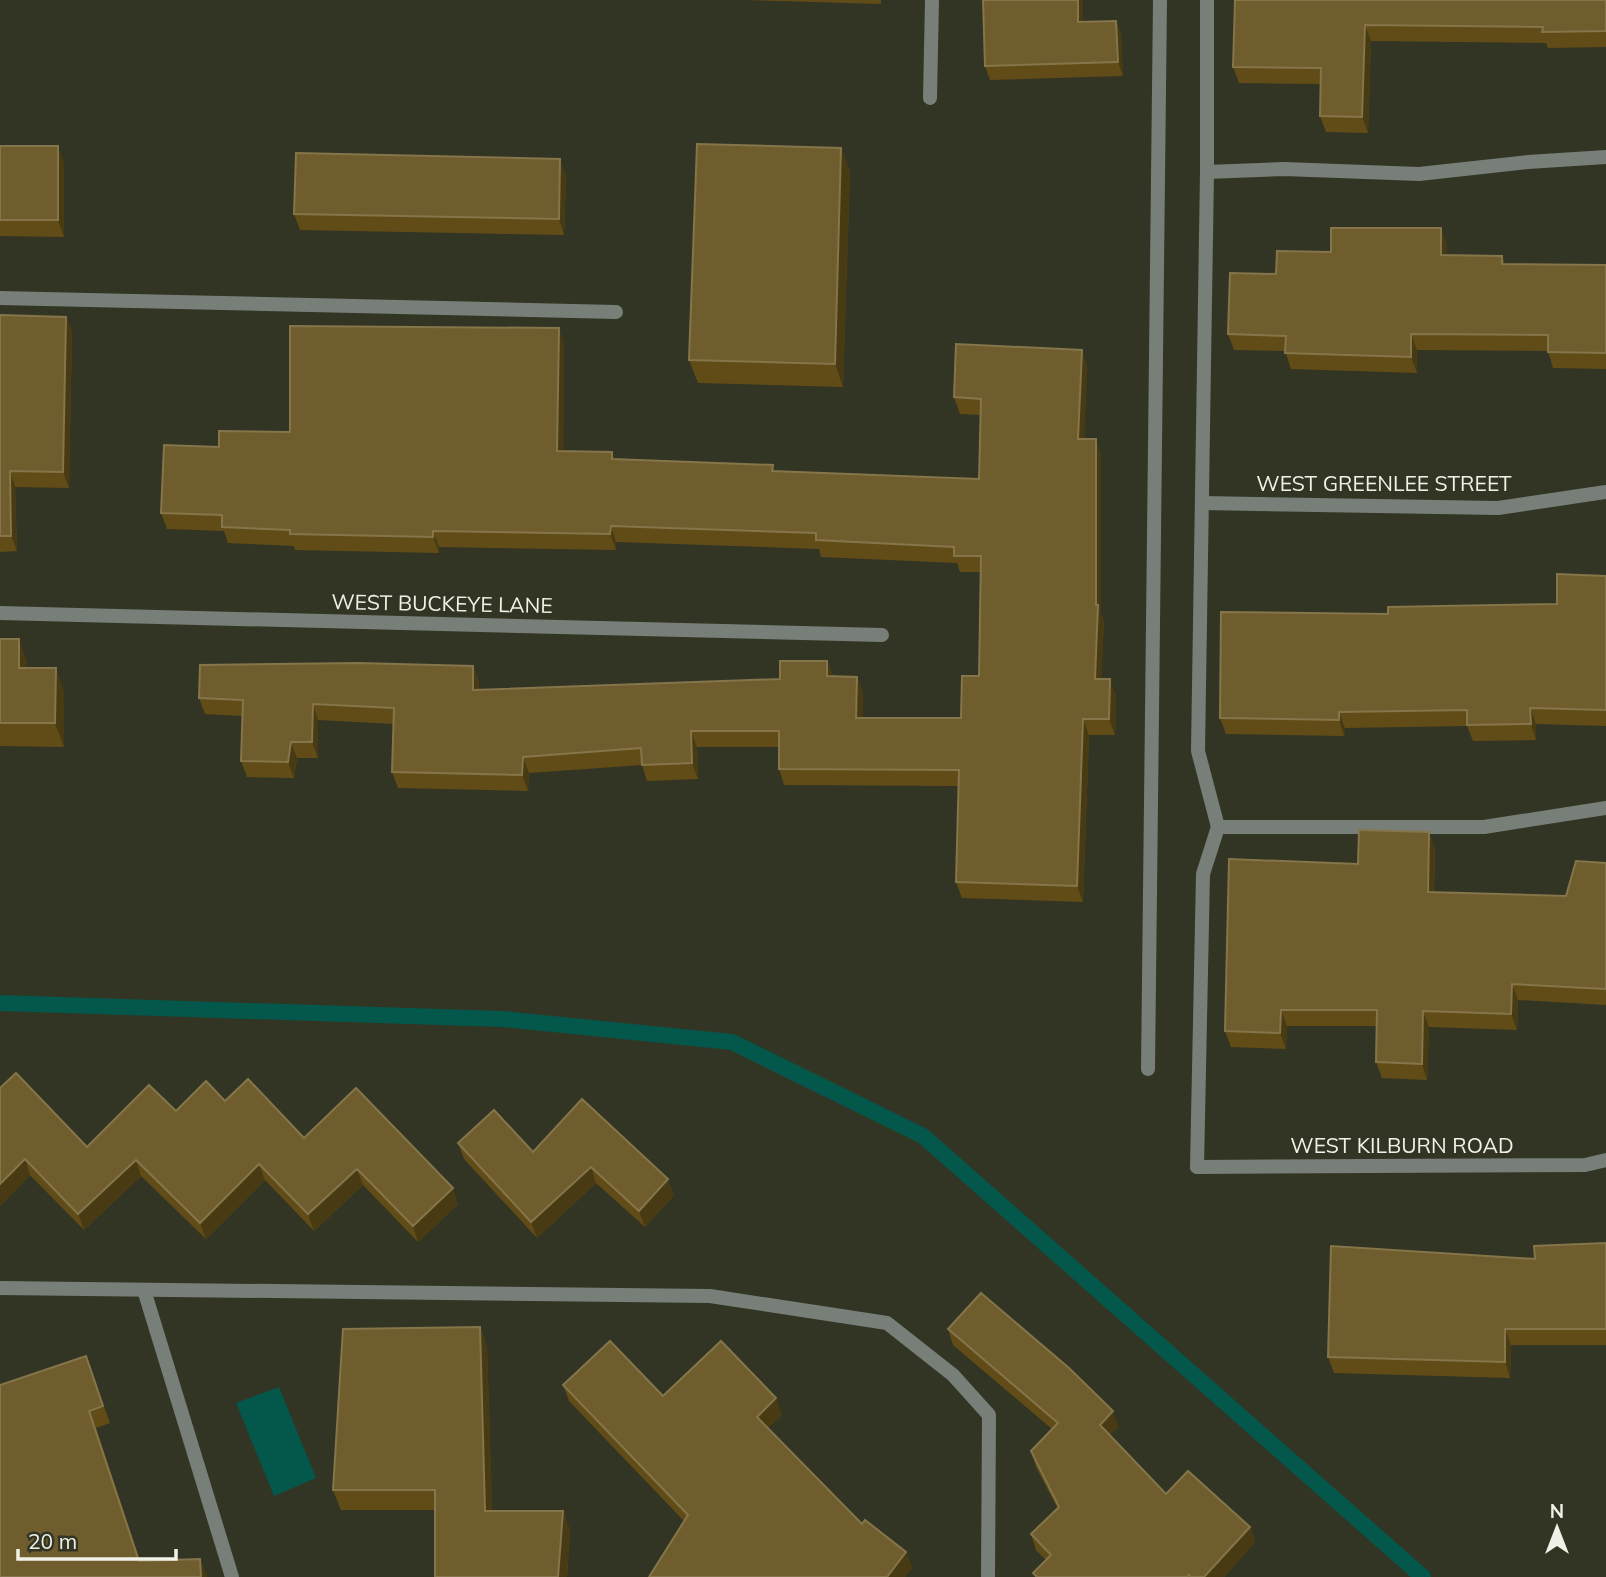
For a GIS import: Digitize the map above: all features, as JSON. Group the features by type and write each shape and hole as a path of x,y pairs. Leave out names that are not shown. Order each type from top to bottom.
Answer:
{"street":[{"path":"930,98 932,0"},
{"path":"1148,1069 1160,0"},
{"path":"1208,0 1208,172 1198,751 1218,827 1484,827 1606,808"},
{"path":"1208,172 1284,169 1419,174 1606,157"},
{"path":"0,298 615,312"},
{"name":"WEST GREENLEE STREET","path":"1202,503 1498,508 1606,492"},
{"name":"WEST BUCKEYE LANE","path":"0,613 882,635"},
{"name":"WEST KILBURN ROAD","path":"1218,827 1203,874 1197,1167 1584,1165 1606,1160"},
{"path":"0,1288 710,1296 887,1323 953,1375 989,1415 988,1577"},
{"path":"144,1290 232,1577"}],"water":[{"path":"279,1387 316,1478 274,1496 236,1403"}],"building":[{"path":"983,0 1078,0 1078,22 1116,21 1118,62 985,66"},
{"path":"1235,0 1606,0 1606,31 1542,32 1543,27 1365,25 1362,117 1320,116 1321,68 1233,67"},
{"path":"697,144 841,148 835,364 689,360"},
{"path":"0,146 58,146 58,220 0,220"},
{"path":"296,153 560,159 559,219 294,214"},
{"path":"1331,228 1441,228 1441,255 1502,256 1502,264 1606,265 1606,353 1548,352 1548,335 1411,334 1411,357 1285,353 1286,336 1228,334 1230,273 1276,274 1277,251 1331,252"},
{"path":"0,315 66,317 63,472 10,471 11,536 0,536"},
{"path":"290,326 559,328 557,451 612,452 612,459 773,465 772,471 979,479 981,399 954,397 956,344 1082,350 1078,439 1096,439 1098,605 1095,679 1110,679 1109,719 1083,719 1077,886 956,882 959,770 779,769 779,731 691,731 692,763 642,765 641,748 523,757 522,775 392,772 394,708 313,704 312,742 291,742 288,762 241,761 243,700 199,698 200,665 358,663 473,666 473,690 780,679 780,661 827,661 827,676 857,677 856,718 961,718 962,676 979,676 981,556 954,556 954,547 816,540 816,533 611,526 610,534 433,531 433,537 290,534 290,530 222,527 222,515 161,513 164,445 219,447 219,431 290,432"},
{"path":"1557,574 1606,576 1606,710 1530,708 1531,724 1467,725 1467,710 1339,712 1339,720 1220,718 1221,612 1388,614 1388,607 1557,604"},
{"path":"0,639 19,639 19,668 56,668 55,723 0,723"},
{"path":"1359,830 1429,832 1428,892 1566,896 1576,861 1606,863 1606,989 1512,984 1511,1014 1423,1011 1422,1064 1376,1062 1377,1010 1281,1010 1280,1033 1225,1031 1229,859 1358,864"},
{"path":"16,1073 87,1147 149,1085 176,1111 206,1081 225,1101 248,1079 304,1138 356,1088 453,1188 413,1226 357,1169 308,1214 259,1164 200,1223 136,1160 78,1214 25,1159 0,1184 0,1088"},
{"path":"582,1099 668,1179 639,1211 591,1167 531,1222 458,1143 494,1110 533,1152"},
{"path":"1606,1243 1606,1329 1505,1329 1505,1362 1328,1357 1331,1246 1535,1259 1534,1246"},
{"path":"981,1293 1069,1368 1113,1411 1100,1425 1166,1494 1188,1471 1250,1527 1204,1577 1037,1577 1033,1573 1051,1555 1031,1534 1059,1507 1031,1451 1058,1423 948,1329"},
{"path":"480,1327 485,1511 563,1511 558,1577 435,1577 435,1490 333,1490 343,1329"},
{"path":"610,1341 663,1396 721,1341 776,1398 757,1417 862,1524 865,1520 906,1552 887,1577 649,1577 688,1515 563,1385"},
{"path":"86,1356 103,1406 89,1411 139,1561 200,1559 201,1577 0,1577 0,1385"}],"waterway":[{"path":"0,1003 503,1019 732,1042 923,1136 1423,1577"}]}
